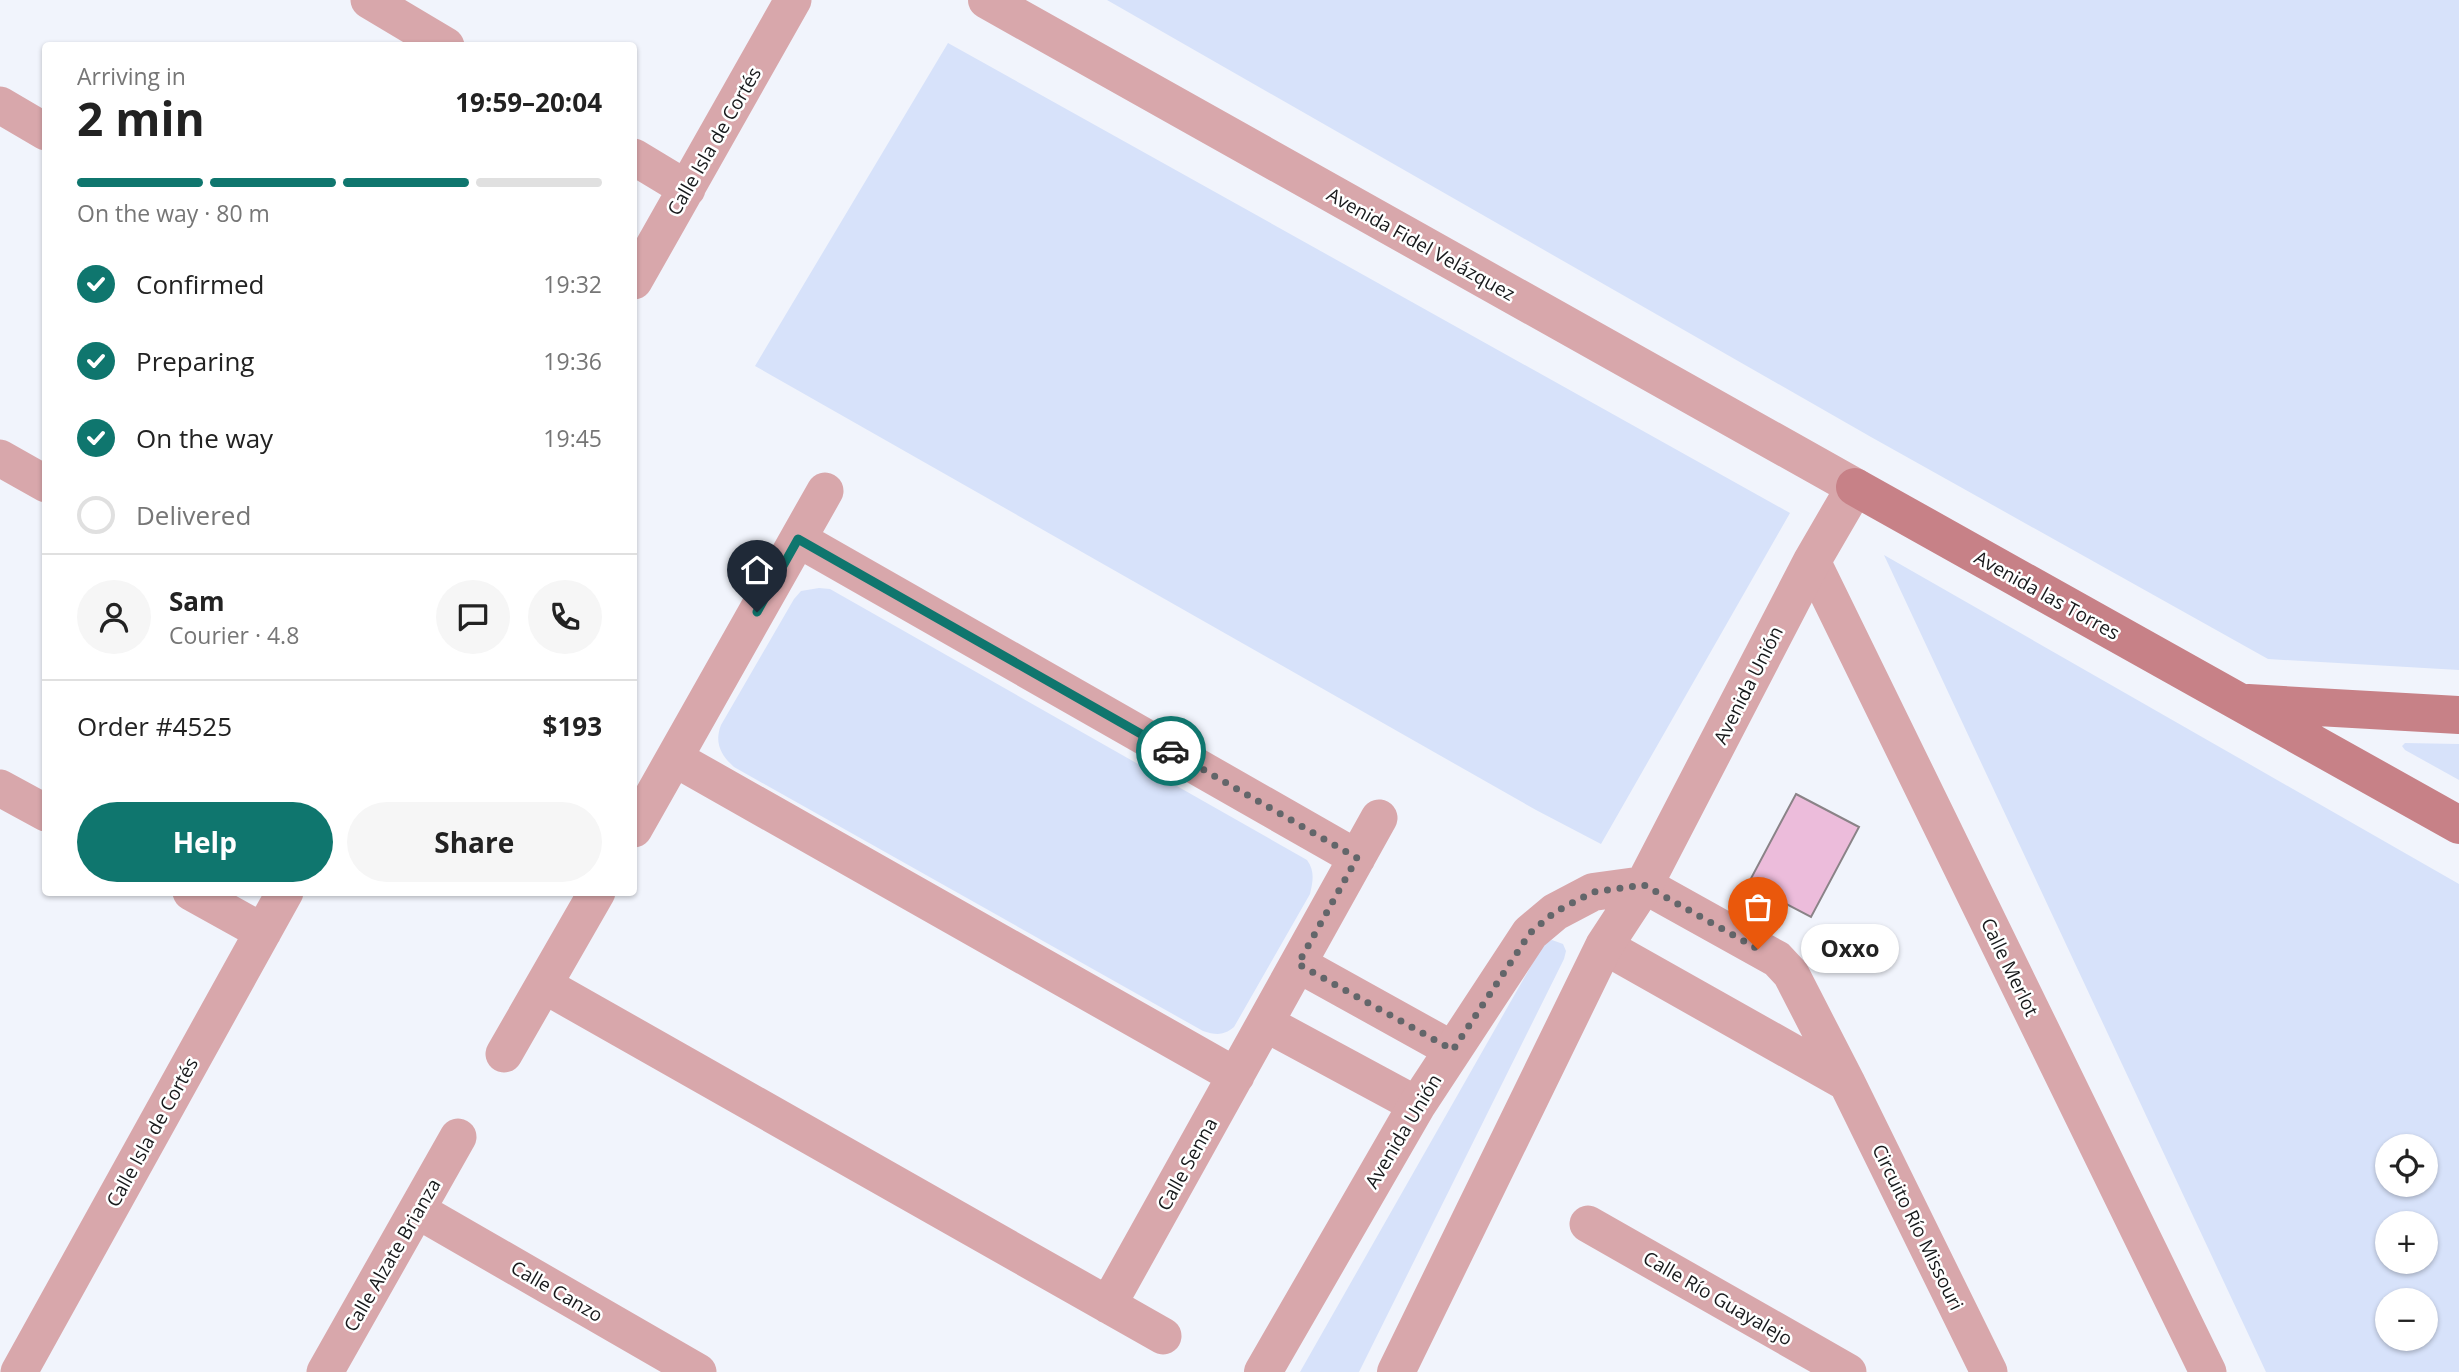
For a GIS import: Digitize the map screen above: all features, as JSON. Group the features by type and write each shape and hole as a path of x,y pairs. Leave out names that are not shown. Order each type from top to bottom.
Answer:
{"main road":[{"name":"Avenida las Torres","path":"1855,488 2459,825"},
{"name":"Avenida las Torres","path":"2239,702 2459,715"}],"street":[{"path":"369,0 439,42"},
{"name":"Calle Isla de Cortés","path":"637,276 793,0"},
{"name":"Avenida Fidel Velázquez","path":"987,0 1855,488"},
{"path":"0,105 42,130"},
{"path":"637,159 687,189"},
{"path":"0,458 42,482"},
{"name":"Avenida Unión","path":"1396,1372 1604,946 1644,885 1812,561 1855,488"},
{"path":"637,823 825,491"},
{"path":"798,539 1357,858"},
{"name":"Calle Merlot","path":"1812,561 2208,1372"},
{"path":"674,758 1236,1076"},
{"path":"4,800 42,812"},
{"name":"Calle Senna","path":"1108,1305 1379,818"},
{"name":"Avenida Unión","path":"1263,1372 1417,1105 1530,933 1555,912 1593,892 1644,885"},
{"name":"Circuito Río Missouri","path":"1644,885 1785,966 1847,1083 1989,1372"},
{"path":"198,896 263,932"},
{"name":"Calle Isla de Cortés","path":"19,1372 283,896"},
{"path":"504,1054 595,896"},
{"path":"1604,946 1847,1083"},
{"path":"1298,964 1453,1050"},
{"path":"544,985 1163,1336"},
{"path":"1265,1023 1417,1105"},
{"name":"Calle Alzate Brianza","path":"325,1372 458,1137"},
{"name":"Calle Canzo","path":"417,1210 698,1372"},
{"name":"Calle Río Guayalejo","path":"1588,1224 1848,1372"}],"shaded area":[{"path":"1107,0 2459,0 2459,670 2268,659 1871,437"},
{"path":"948,43 1790,513 1601,844 1536,810 755,366"},
{"path":"1884,555 2459,884 2459,1372 2266,1372"},
{"path":"830,589 1307,860 1313,876 1310,894 1234,1027 1219,1034 1203,1031 729,762 719,743 721,725 794,599 801,591"},
{"path":"2405,743 2459,744 2459,780 2405,750 2402,746"},
{"path":"1552,940 1563,944 1566,951 1564,959 1359,1372 1300,1372 1544,943"}],"building":[{"path":"1796,794 1859,827 1811,917 1748,884"}],"way so far":[{"path":"1171,751 1357,858 1298,964 1453,1050 1530,933 1555,912 1593,892 1644,885 1758,949"}],"place":[{"name":"Oxxo","path":"1758,949"}],"route":[{"path":"757,612 798,539 1171,751"}]}
